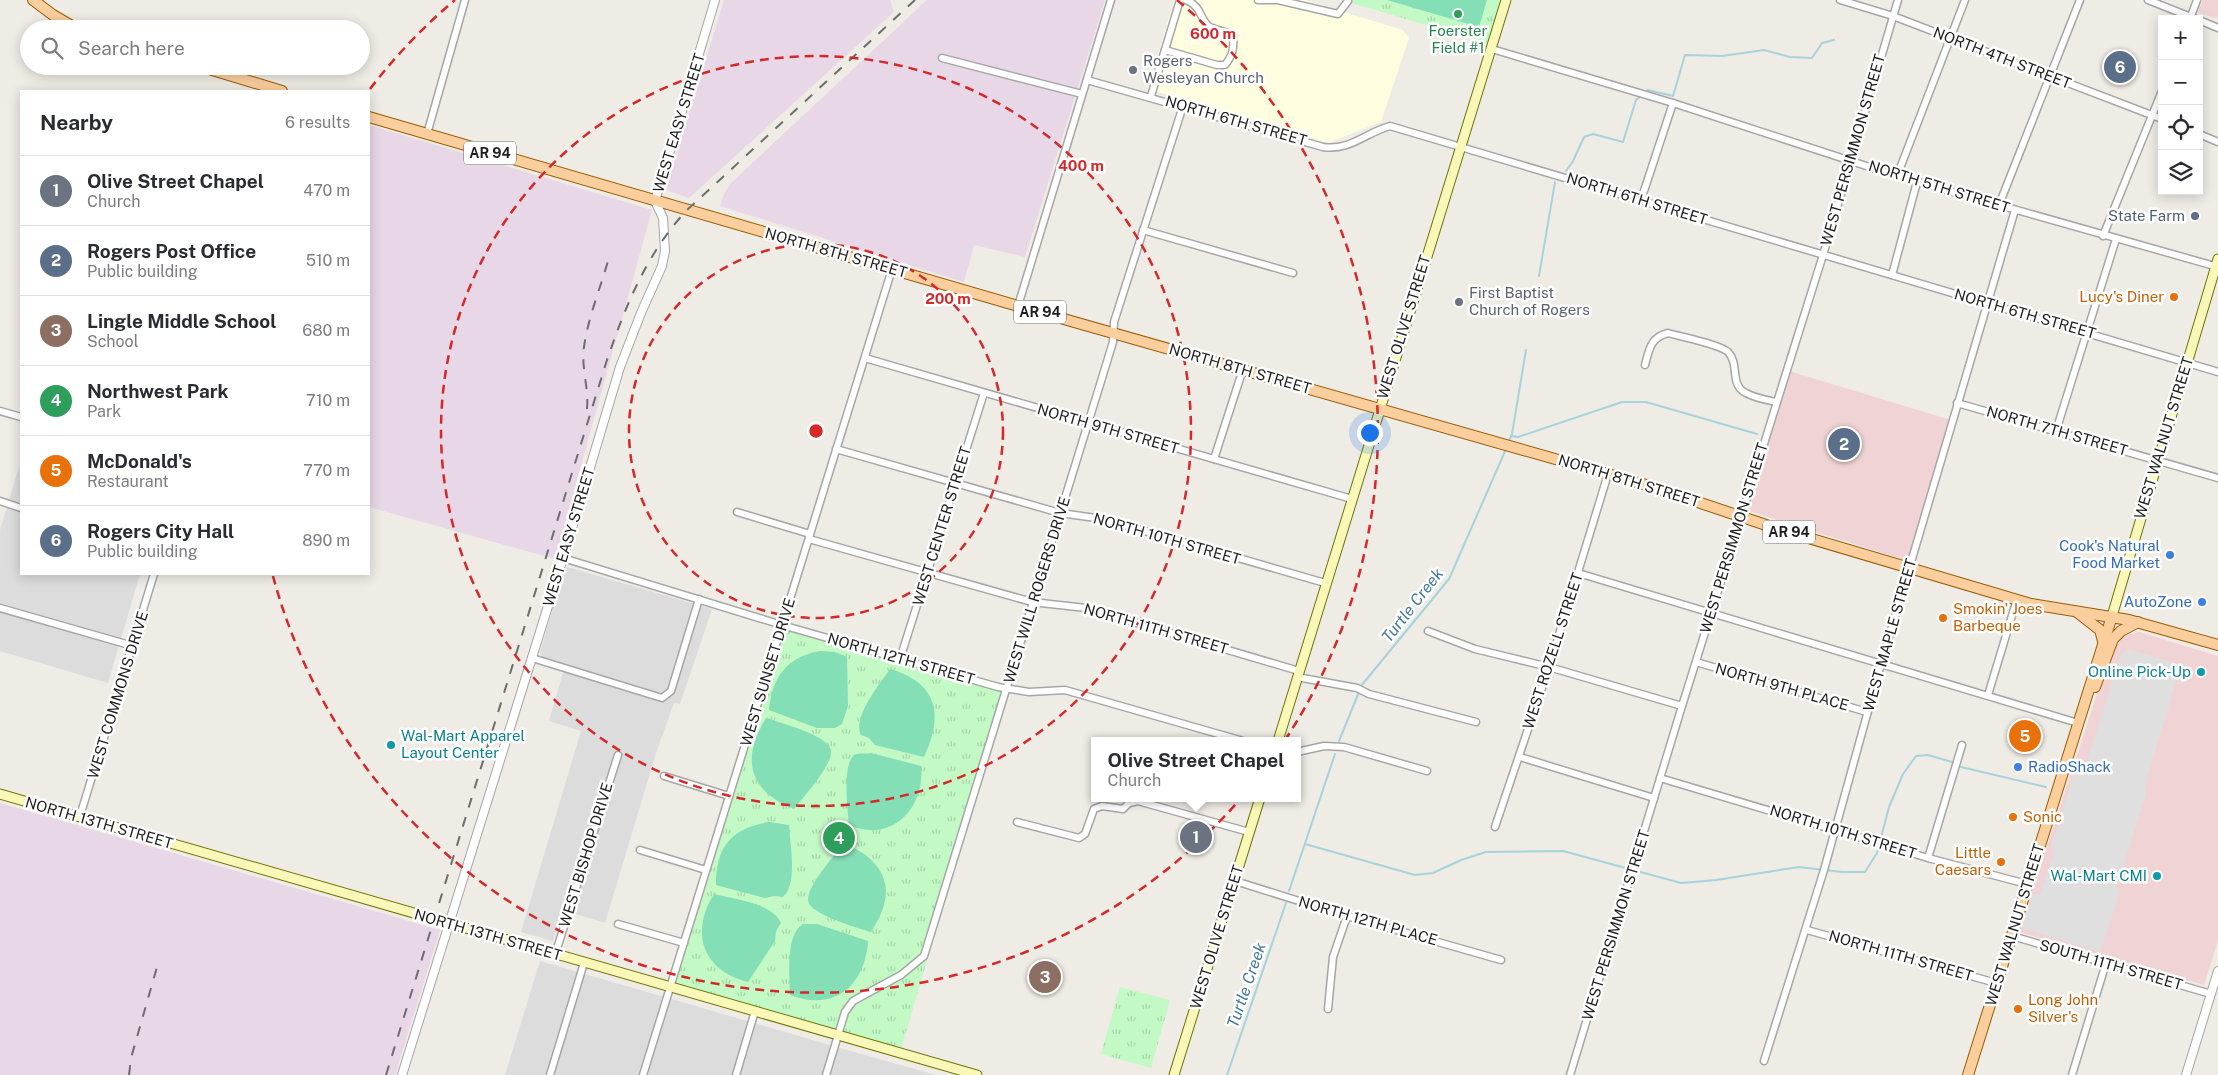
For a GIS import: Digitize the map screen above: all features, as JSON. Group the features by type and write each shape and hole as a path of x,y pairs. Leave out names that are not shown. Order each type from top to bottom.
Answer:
{"main road":[{"path":"33,0 62,20"},
{"name":"WEST OLIVE STREET","path":"1279,737 1325,583 1506,0"},
{"path":"230,75 279,90"},
{"name":"NORTH 8TH STREET","path":"370,117 1018,306 1608,474 1910,568 2017,599 2061,610 2112,616 2218,645"},
{"name":"WEST WALNUT STREET","path":"1968,1075 2112,616 2217,264"},
{"path":"2076,611 2100,630 2103,643"},
{"path":"2084,702 2097,684 2112,639 2121,631 2138,622"},
{"name":"NORTH 13TH STREET","path":"0,794 669,988 977,1075"},
{"name":"WEST OLIVE STREET","path":"1174,1075 1259,802"}],"street":[{"path":"427,134 465,0"},
{"name":"WEST EASY STREET","path":"402,1075 563,558 620,367 662,266 665,251 663,218 655,201 715,0"},
{"path":"1018,306 1111,0"},
{"path":"1150,96 1180,0"},
{"path":"1165,50 1217,65 1225,64 1230,58 1234,47 1233,36 1226,31 1210,27 1205,22 1200,10 1186,0"},
{"path":"1258,0 1277,0 1338,14 1348,1"},
{"name":"NORTH 4TH STREET","path":"1840,0 1893,16 2158,117"},
{"name":"WEST PERSIMMON STREET","path":"1570,1075 1682,706 1823,255 1898,0"},
{"path":"1897,176 1965,0"},
{"path":"2000,205 2080,0"},
{"path":"2148,0 2186,15"},
{"path":"2194,15 2197,0"},
{"path":"2203,22 2218,28"},
{"name":"NORTH 5TH STREET","path":"1492,49 1673,103 1917,182 2103,236 2217,264"},
{"path":"942,58 1082,94"},
{"name":"NORTH 6TH STREET","path":"1087,80 1336,149 1390,126 2218,372"},
{"path":"2103,236 2158,101"},
{"path":"1641,200 1673,103"},
{"name":"WEST WILL ROGERS DRIVE","path":"826,1075 845,1012 853,1001 901,975 924,956 1032,602 1089,423 1114,333 1114,322 1183,106"},
{"path":"2203,136 2218,142"},
{"path":"1892,275 1917,182"},
{"name":"WEST MAPLE STREET","path":"1764,1060 1806,930 1867,712 2015,210"},
{"path":"1143,230 1293,273"},
{"path":"2056,431 2116,239"},
{"name":"WEST SUNSET DRIVE","path":"643,1075 892,269"},
{"path":"1645,365 1650,344 1659,335 1668,334 1724,349 1733,358 1735,378 1739,387 1745,393 1776,402"},
{"name":"NORTH 9TH STREET","path":"865,358 1352,499"},
{"path":"1214,459 1243,369"},
{"name":"WEST CENTER STREET","path":"900,659 984,393"},
{"name":"NORTH 7TH STREET","path":"1957,403 2218,478"},
{"path":"0,411 20,417"},
{"name":"NORTH 10TH STREET","path":"836,449 1060,513 1103,518 1325,583"},
{"name":"WEST ROZELL STREET","path":"1495,827 1549,667 1608,474"},
{"path":"0,502 20,508"},
{"name":"NORTH 11TH STREET","path":"737,512 927,573 1032,602 1086,608 1298,674 1357,688 1369,694 1476,722"},
{"name":"NORTH 12TH STREET","path":"563,558 782,625 1006,689 1029,692 1065,690 1229,737"},
{"path":"1578,574 2078,723"},
{"name":"WEST COMMONS DRIVE","path":"80,816 154,575"},
{"path":"532,658 662,698 671,691 699,599"},
{"path":"1988,695 2017,599"},
{"path":"0,608 133,646"},
{"path":"1428,631 1474,649 1549,667 1682,706"},
{"name":"NORTH 9TH PLACE","path":"1696,662 1867,712"},
{"path":"1928,858 1962,745"},
{"path":"1301,751 1324,746 1344,747 1426,771"},
{"name":"WEST BISHOP DRIVE","path":"555,955 618,755"},
{"path":"1520,757 1654,798"},
{"path":"664,776 729,796"},
{"name":"NORTH 10TH STREET","path":"1660,778 1928,858 2027,884"},
{"path":"1017,822 1079,838 1085,834 1094,809 1102,806 1123,810 1129,803 1134,802"},
{"path":"1142,802 1250,832"},
{"path":"640,850 706,870"},
{"name":"NORTH 12TH PLACE","path":"1234,881 1347,916 1501,960"},
{"path":"1328,1009 1333,957 1347,916"},
{"path":"618,924 684,943"},
{"name":"NORTH 11TH STREET","path":"1806,930 1996,983"},
{"name":"SOUTH 11TH STREET","path":"2012,936 2211,994"},
{"path":"550,1075 584,963"},
{"path":"2072,1075 2106,963"},
{"path":"2186,1075 2218,972"},
{"path":"736,1075 755,1011"}],"shaded area":[{"path":"724,0 890,0 894,12 689,198 666,190"},
{"path":"927,0 1105,0 1025,257 974,245 964,282 720,206 724,194 731,183"},
{"path":"1174,0 1305,0 1403,30 1409,38 1381,122 1328,143 1148,89"},
{"path":"2203,0 2218,0 2218,19 2198,12"},
{"path":"370,125 652,210 555,559 370,507"},
{"path":"1789,371 1951,420 1908,561 1743,509"},
{"path":"19,467 20,575 140,575 108,683 0,651 0,530"},
{"path":"567,567 712,609 680,704 674,703 656,753 605,923 563,910 553,941 521,932 581,731 549,721 565,666 543,658 540,653 564,569"},
{"path":"2139,632 2218,656 2218,941 2204,985 2019,932 2112,648 2117,640"},
{"path":"2128,649 2181,665 2146,781 2146,794 2117,886 2120,891 2100,952 2026,929 2023,925 2033,894 2040,895 2055,850 2051,848 2074,774 2078,775 2088,758 2121,655"},
{"path":"0,803 440,930 395,1075 0,1075"},
{"path":"540,961 847,1050 936,1075 505,1075"}],"green space":[{"path":"1342,0 1506,0 1493,45"},
{"name":"Foerster Field #1","path":"1387,0 1487,0 1479,27"},
{"path":"782,625 1006,689 900,1053 669,987"},
{"path":"820,651 835,652 847,657 848,706 842,724 835,728 817,728 769,710 774,688 783,670 799,658"},
{"path":"890,669 906,675 918,683 927,692 932,702 935,714 934,728 924,757 875,745 869,738 861,735 859,728 860,719 868,701"},
{"path":"766,718 813,735 828,745 831,751 827,765 822,773 794,809 767,793 758,783 753,772 753,747"},
{"path":"871,753 921,766 920,788 912,808 897,823 876,830 849,826 846,787 848,766 851,758 856,754"},
{"path":"769,822 789,825 792,873 788,891 783,897 765,898 716,885 719,860 728,842 745,829"},
{"path":"844,843 871,859 879,869 884,880 886,891 884,904 871,932 845,924 825,915 810,905 808,900 817,879"},
{"path":"714,894 761,906 777,916 781,923 776,931 775,941 748,982 732,977 720,969 711,959 705,948 702,936 703,922"},
{"path":"803,924 817,924 868,941 866,957 861,971 854,982 844,991 833,997 820,1000 790,995 789,967 791,946 797,929"},
{"path":"1120,987 1170,1000 1151,1068 1101,1054"}],"waterway":[{"name":"Turtle Creek","path":"1644,93 1648,90 1673,96 1685,55 1722,56 1764,50 1790,57 1812,58 1822,43 1834,40"},
{"name":"Turtle Creek","path":"1566,171 1573,161 1584,137 1593,134 1623,142 1636,100 1641,96"},
{"name":"Turtle Creek","path":"1539,276 1555,182"},
{"name":"Turtle Creek","path":"1509,441 1512,434 1526,350"},
{"path":"1511,436 1518,437 1622,402 1646,402 1757,434"},
{"name":"Turtle Creek","path":"1361,686 1449,579 1506,449"},
{"name":"Turtle Creek","path":"1339,741 1359,692"},
{"name":"Turtle Creek","path":"1289,891 1335,754"},
{"path":"1305,844 1415,875 1433,873 1461,860 1486,852 1563,851 1681,883 1716,880 1799,867 1842,872 1865,872 1877,853 1889,807 1903,774 1916,756 1928,755 1952,762"},
{"path":"1961,767 2046,787"},
{"name":"Turtle Creek","path":"1227,1075 1286,903"}],"railway":[{"path":"386,1075 606,363 638,282 660,245 687,210 915,0"},
{"path":"587,409 583,363 584,347 591,314 608,261"},
{"path":"129,1075 131,1058 157,967"}],"place":[{"name":"Foerster Field #1","path":"1458,14"},
{"name":"Rogers City Hall","path":"2120,67"},
{"name":"Rogers Wesleyan Church","path":"1133,70"},
{"name":"State Farm","path":"2195,216"},
{"name":"Lucy's Diner","path":"2174,297"},
{"name":"First Baptist Church of Rogers","path":"1459,302"},
{"name":"Rogers Post Office","path":"1844,444"},
{"name":"Cook's Natural Food Market","path":"2170,555"},
{"name":"AutoZone","path":"2202,602"},
{"name":"Smokin' Joes Barbeque","path":"1943,618"},
{"name":"Online Pick-Up","path":"2201,672"},
{"name":"McDonald's","path":"2025,736"},
{"name":"Wal-Mart Apparel Layout Center","path":"391,745"},
{"name":"RadioShack","path":"2018,767"},
{"name":"Sonic","path":"2013,817"},
{"name":"Olive Street Chapel","path":"1196,837"},
{"name":"Northwest Park","path":"839,838"},
{"name":"Little Caesars","path":"2001,862"},
{"name":"Wal-Mart CMI","path":"2157,876"},
{"name":"Lingle Middle School","path":"1045,977"},
{"name":"Long John Silver's","path":"2018,1009"}]}
